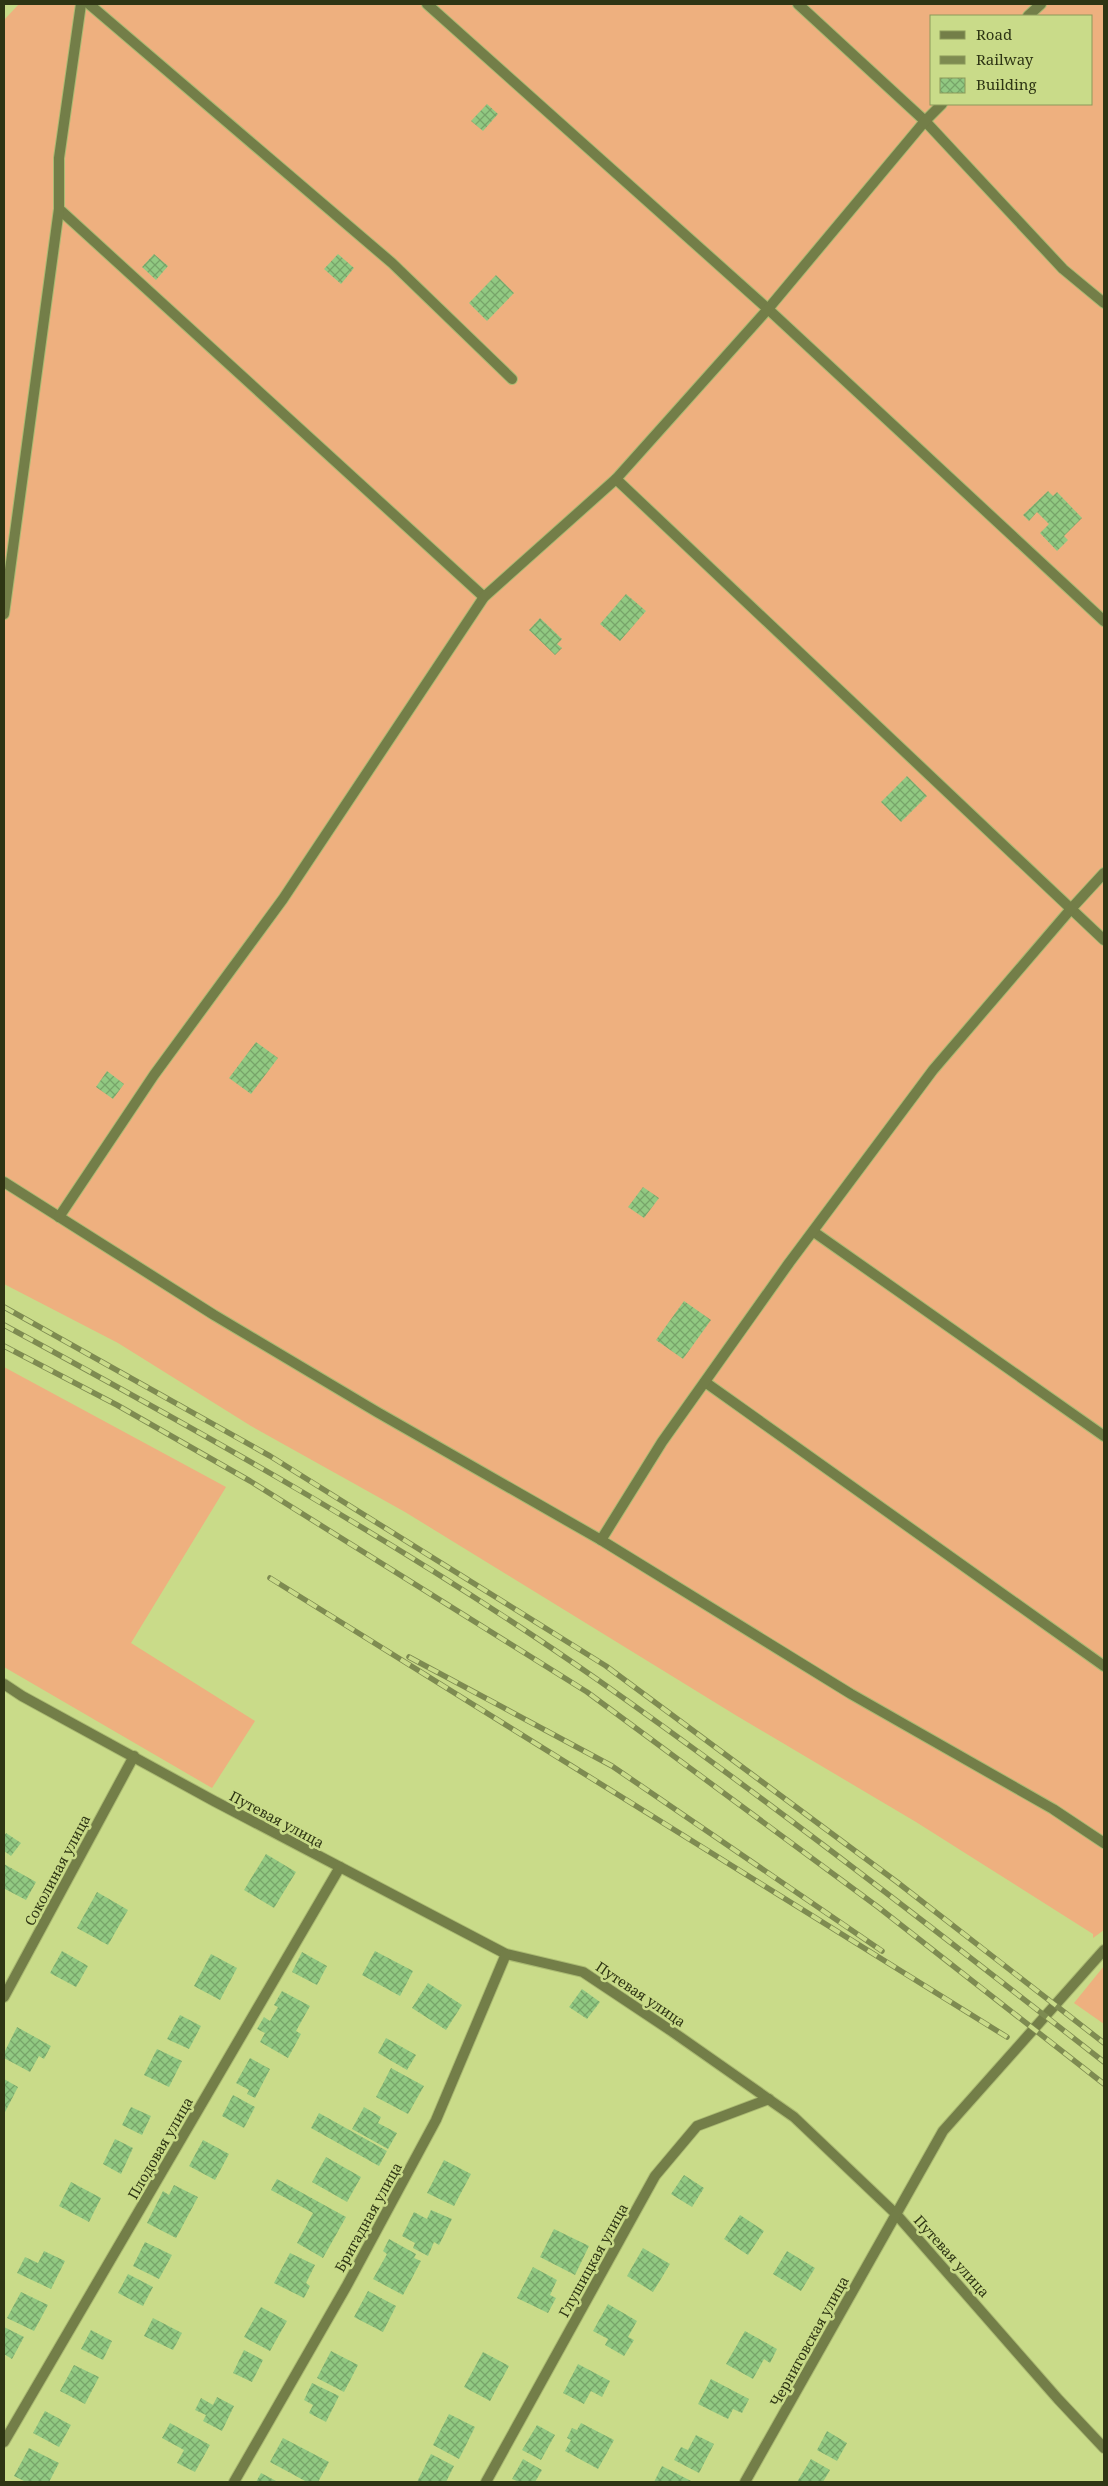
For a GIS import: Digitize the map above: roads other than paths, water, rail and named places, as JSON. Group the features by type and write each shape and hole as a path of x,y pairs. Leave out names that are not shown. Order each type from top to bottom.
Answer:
{"street":[{"path":"4,614 59,209 59,158 81,4"},
{"path":"89,4 392,263 512,379"},
{"path":"427,4 768,309 1104,621"},
{"path":"798,4 924,121 1063,269 1104,302"},
{"path":"1029,15 1041,4"},
{"path":"59,1217 154,1075 283,899 484,598 616,479 768,309 924,121 941,105"},
{"path":"59,209 484,598"},
{"path":"616,479 1070,910 1104,940"},
{"path":"601,1540 662,1442 789,1263 933,1070 1104,873"},
{"path":"4,1182 231,1325 601,1540 851,1694 1053,1809 1104,1843"},
{"path":"814,1232 1104,1436"},
{"path":"705,1382 1104,1666"},
{"name":"Путевая улица","path":"4,1684 340,1867 506,1954 583,1972 794,2116 896,2214 1058,2400 1104,2448"},
{"name":"Соколиная улица","path":"4,1997 134,1756"},
{"name":"Плодовая улица","path":"4,2442 340,1867"},
{"name":"Черниговская улица","path":"746,2482 943,2131 1104,1950"},
{"name":"Бригадная улица","path":"234,2482 346,2287 436,2120 506,1954"},
{"name":"Глушицкая улица","path":"486,2482 655,2176 697,2126 769,2099"}],"railway":[{"path":"4,1307 270,1456 606,1666 897,1882 1104,2043"},
{"path":"4,1325 156,1408 306,1494 527,1631 663,1726 790,1820 1104,2062"},
{"path":"4,1346 117,1405 250,1481 587,1692 878,1907 1104,2084"},
{"path":"270,1578 1007,2037"},
{"path":"409,1657 612,1766 882,1951"}]}
